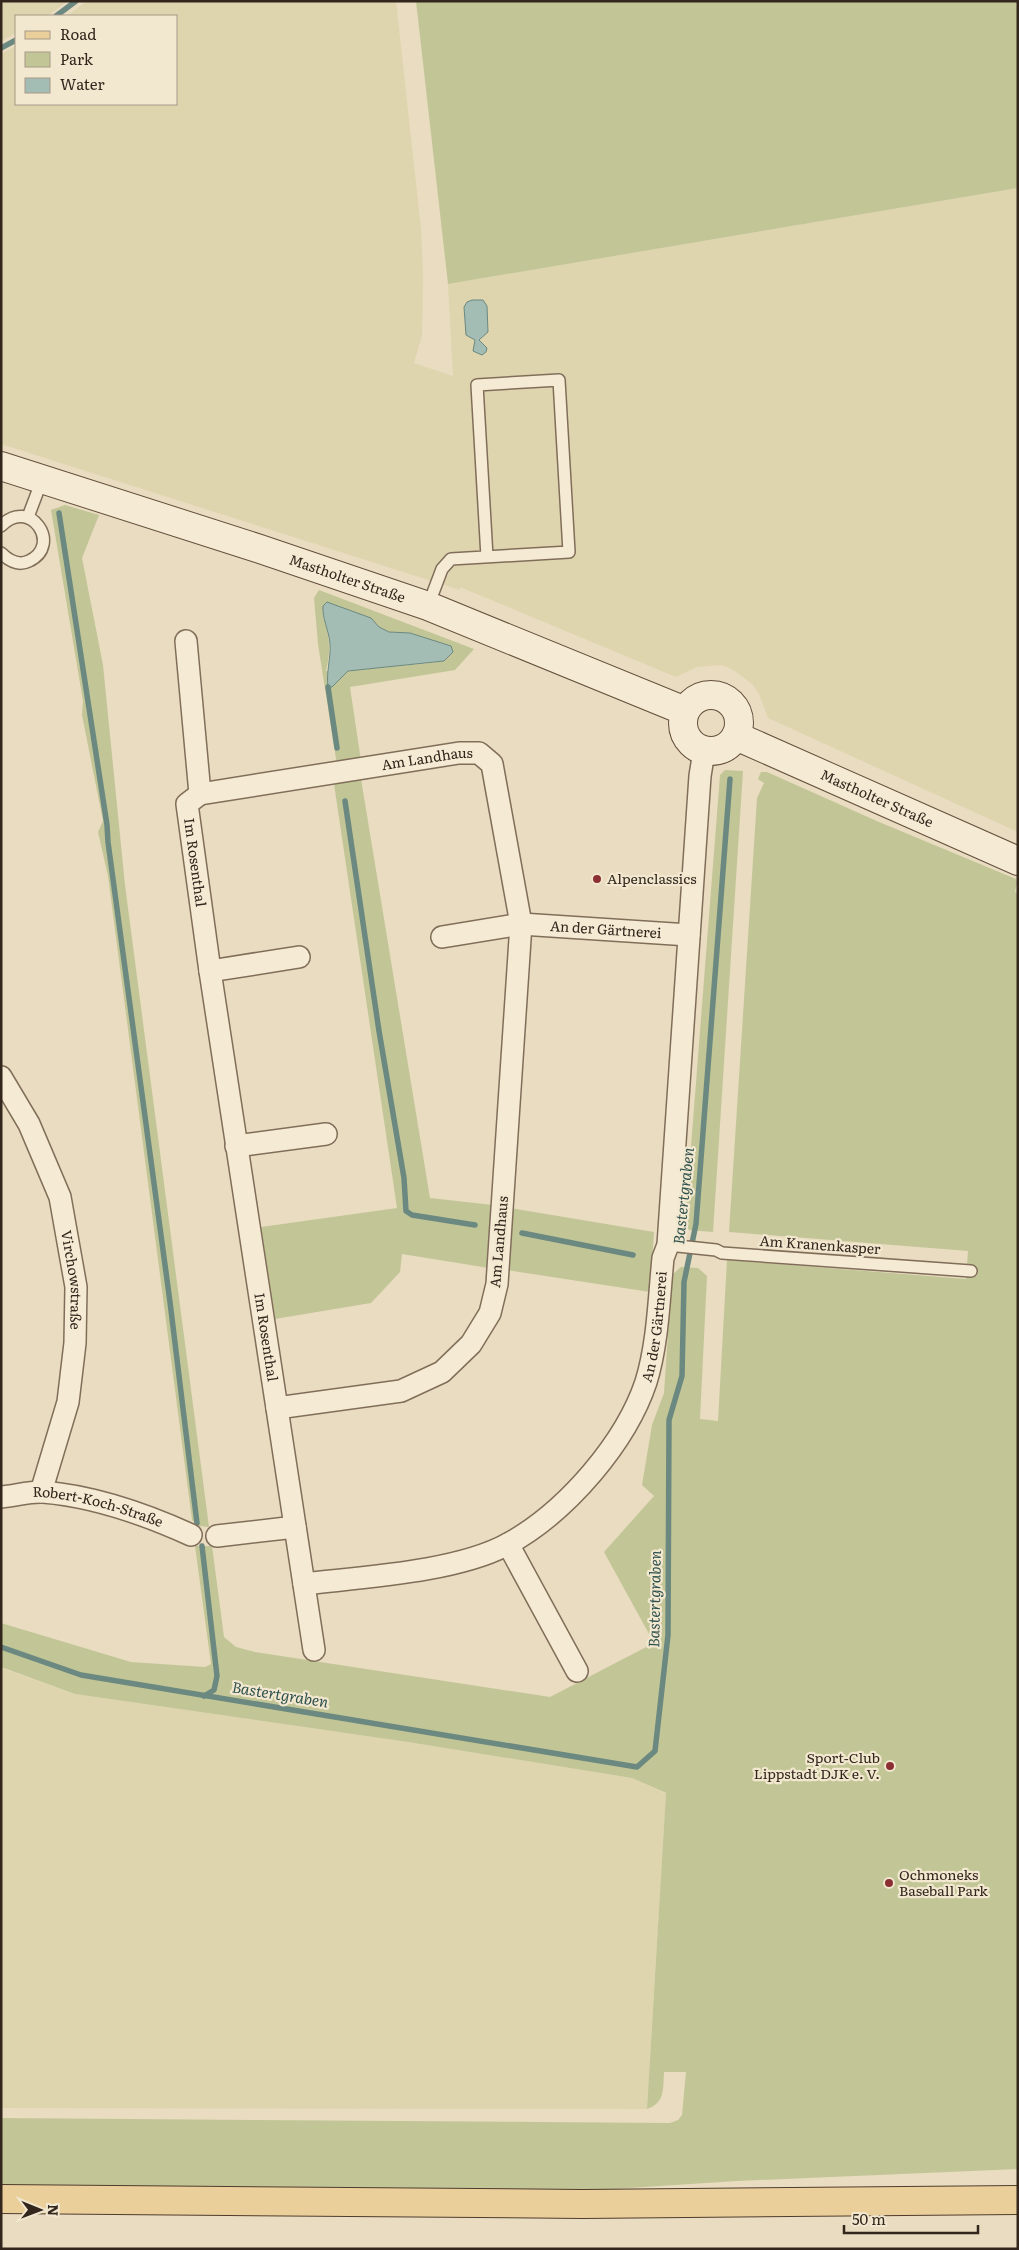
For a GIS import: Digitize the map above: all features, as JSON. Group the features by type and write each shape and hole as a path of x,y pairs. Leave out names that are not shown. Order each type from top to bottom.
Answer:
{"main road":[{"path":"1,2199 573,2204 1018,2200"},
{"path":"1,2217 582,2222 779,2222 1018,2218"}],"street":[{"name":"Mastholter Straße","path":"1,466 260,549 428,606 685,711"},
{"path":"186,641 200,794"},
{"path":"714,695 723,698 736,710 739,727 736,736 723,749 714,752 696,748 685,736 683,719 685,711 697,698 714,695"},
{"name":"Mastholter Straße","path":"736,736 1018,861"},
{"name":"An der Gärtnerei","path":"304,1584 426,1569 471,1558 508,1544 556,1509 582,1484 606,1456 628,1422 646,1382 654,1341 663,1258 675,1246 689,935 700,776 704,751"},
{"name":"Am Landhaus","path":"200,794 459,753 479,753 492,764 521,924 497,1284 490,1313 471,1344 442,1372 402,1391 278,1408"},
{"name":"Im Rosenthal","path":"200,794 187,804 236,1146 314,1650"},
{"path":"442,936 521,924"},
{"name":"An der Gärtnerei","path":"521,924 689,935"},
{"path":"210,971 299,958"},
{"name":"Virchowstraße","path":"1,1077 29,1124 60,1197 76,1287 75,1343 68,1402 41,1492"},
{"path":"236,1146 326,1134"},
{"name":"Robert-Koch-Straße","path":"1,1497 41,1492 75,1497 155,1519 191,1535"},
{"path":"217,1536 295,1527"},
{"path":"508,1544 576,1672"}],"lane":[{"path":"428,606 442,568 451,559 487,557 569,552 559,380 477,385 487,557"},
{"path":"28,517 42,480"},
{"path":"1,526 7,520 16,516 28,517 38,524 44,535 43,549 36,558 24,563 9,561 1,553"},
{"name":"Am Kranenkasper","path":"675,1246 700,1248 722,1253 971,1271"}],"shaded area":[{"path":"1,1 68,1 48,15 15,15 15,34 1,41"},
{"path":"87,1 396,1 421,229 423,276 422,335 414,363 453,376 448,284 1018,188 1018,832 768,718 759,694 752,684 735,671 722,665 697,667 676,677 460,587 460,590 1,444 1,54 15,47 15,105 178,105 178,15 68,15"},
{"path":"1,1668 75,1694 408,1742 632,1778 666,1794 647,2109 1,2108"}],"green space":[{"path":"416,1 1018,1 1018,188 448,284"},
{"path":"65,505 99,515 82,558 103,665 125,885 209,1527 199,1526 192,1520 108,876 98,832 103,821 82,715 83,701 51,510"},
{"path":"319,590 474,649 455,670 350,687 361,761 337,765 318,644 314,598","holes":["323,617 371,618 379,627 389,632 410,633 451,646 453,652 444,661 348,671 326,671 329,644"]},
{"path":"725,770 743,771 713,1232 689,1230 685,1223 720,775"},
{"path":"761,772 767,772 879,822 1016,879 1017,883 1015,892 1018,894 1018,2169 737,2181 583,2191 1,2186 1,2118 670,2123 678,2120 682,2115 686,2072 664,2072 662,2095 657,2103 647,2109 666,1793 632,1778 408,1742 75,1694 1,1667 1,1623 131,1662 205,1667 211,1664 195,1546 212,1546 224,1637 236,1647 255,1652 550,1697 654,1643 604,1552 654,1496 642,1485 652,1425 664,1393 672,1275 681,1267 698,1268 707,1276 700,1419 718,1421 727,1260 966,1279 968,1251 729,1232 757,798 764,783 758,779"},
{"path":"361,779 430,1198 493,1205 489,1268 402,1254 400,1272 371,1303 275,1319 261,1227 397,1208 334,784"},
{"path":"510,1208 654,1232 650,1292 506,1270"}],"water":[{"path":"483,300 487,306 488,332 479,340 487,348 486,352 482,355 473,351 475,340 466,335 464,307 467,302"},
{"path":"327,602 371,618 379,627 389,632 410,633 451,646 453,652 444,661 348,671 332,687 328,687 330,644 323,611 323,606"}],"waterway":[{"path":"57,15 76,1"},
{"path":"1,48 15,41"},
{"path":"59,513 107,825 197,1523"},
{"path":"328,687 337,748"},
{"name":"Bastertgraben","path":"1,1647 81,1675 637,1767 655,1751 668,1635 669,1420 682,1376 684,1282 696,1224 730,779"},
{"path":"345,801 379,1031 404,1178 406,1211 412,1215 475,1225"},
{"path":"522,1233 633,1255"},
{"path":"202,1546 217,1676 214,1690 204,1696"}],"place":[{"name":"Alpenclassics","path":"597,879"},
{"name":"Sport-Club Lippstadt DJK e. V.","path":"890,1766"},
{"name":"Ochmoneks Baseball Park","path":"889,1883"}]}
